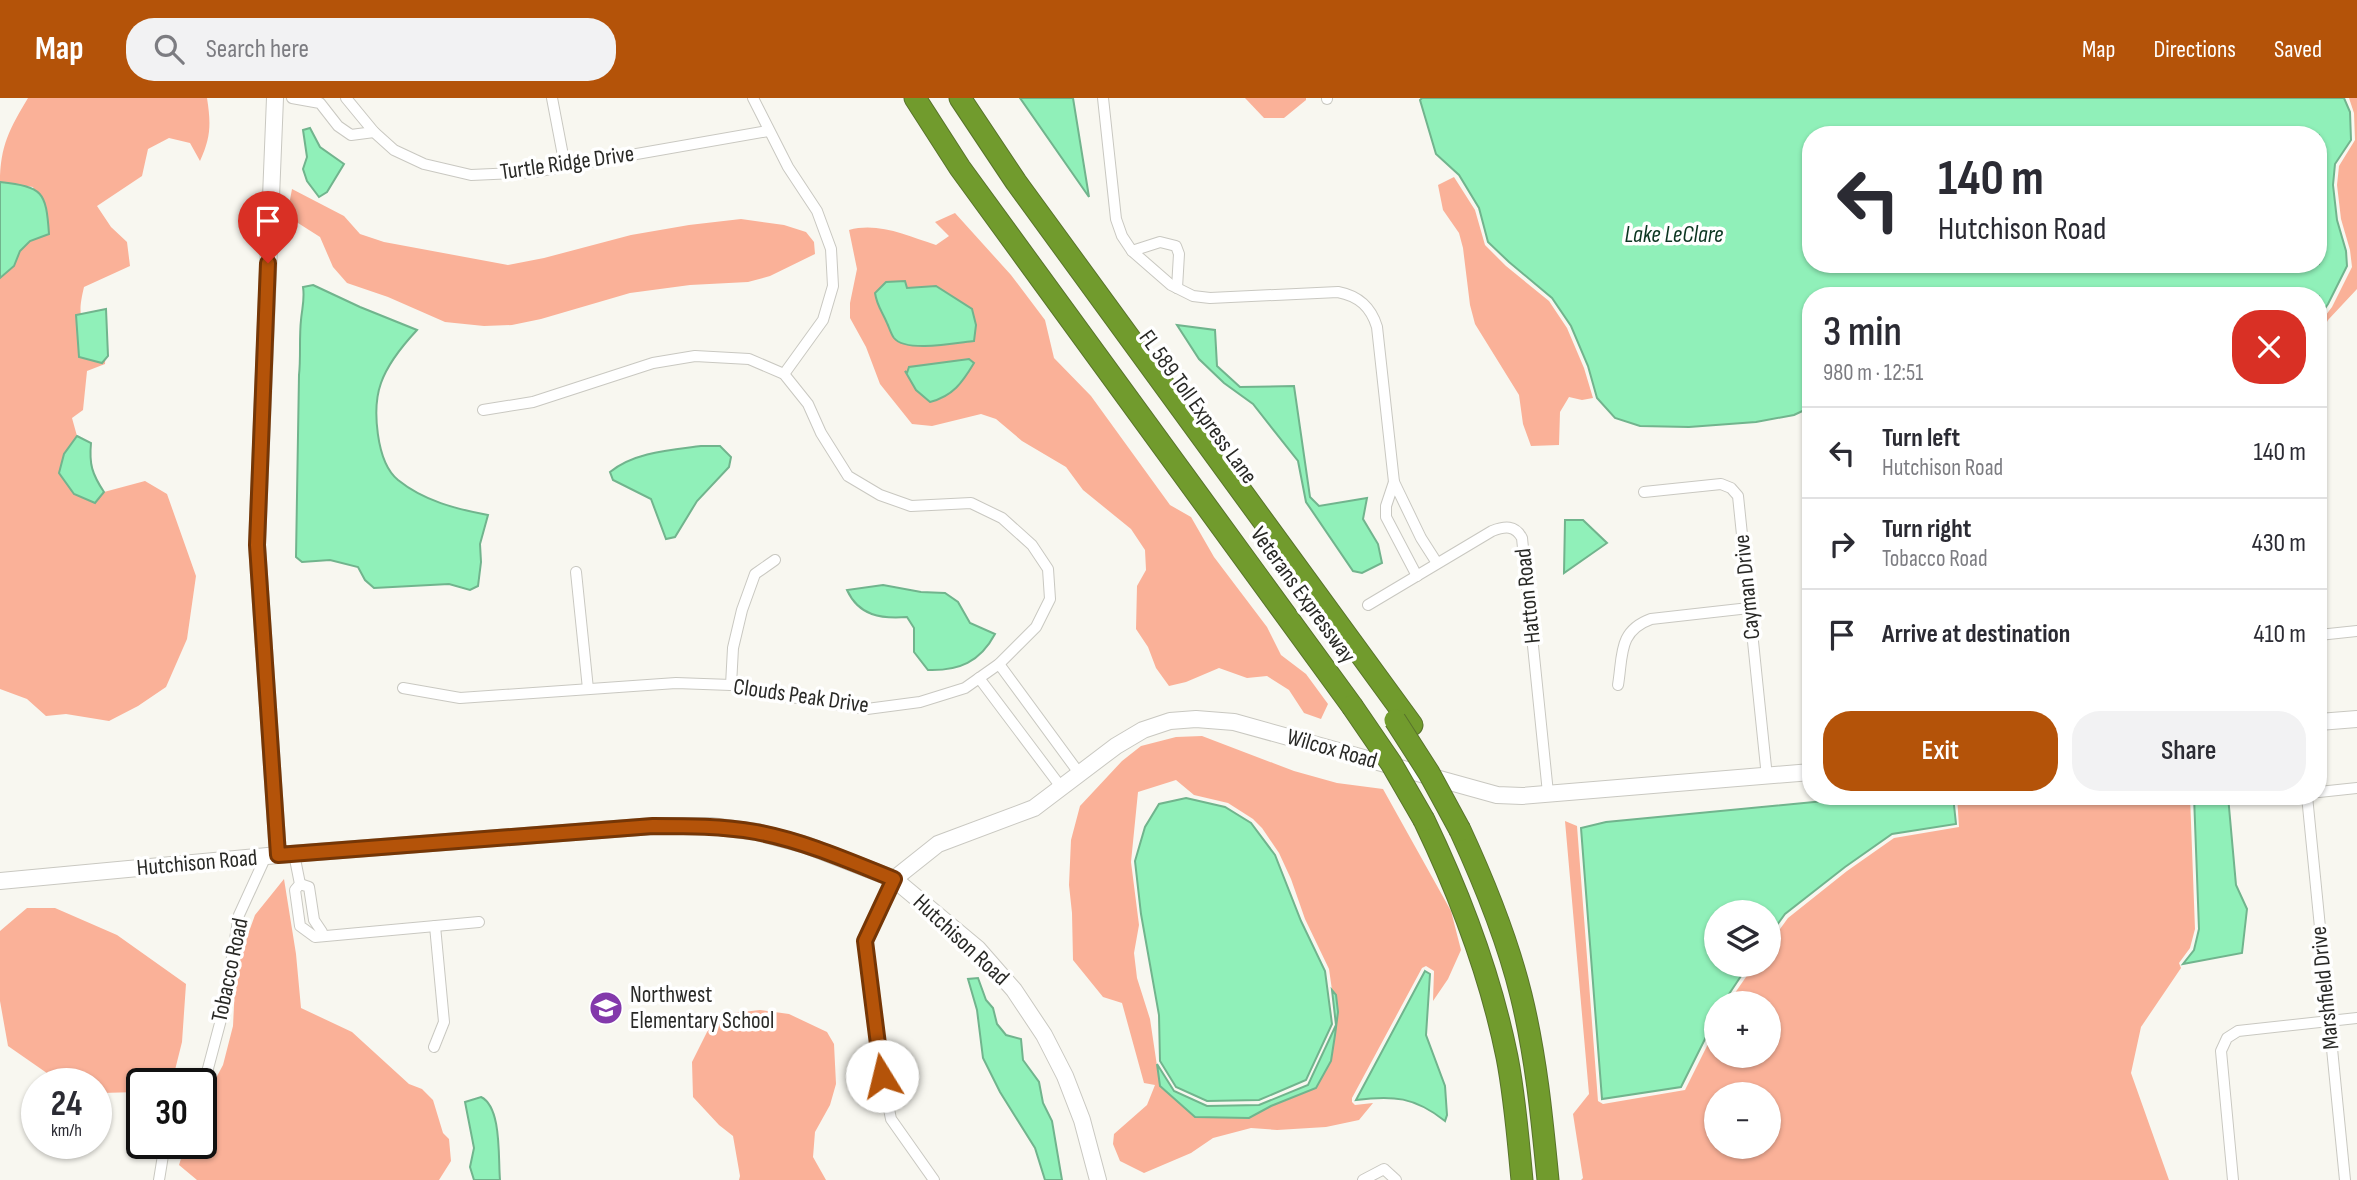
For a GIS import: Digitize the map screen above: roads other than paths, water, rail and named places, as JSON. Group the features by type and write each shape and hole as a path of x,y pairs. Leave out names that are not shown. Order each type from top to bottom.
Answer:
{"highway":[{"name":"Veterans Expressway","path":"915,98 960,168 1352,706 1391,763 1424,820 1461,899 1484,965 1508,1060 1522,1180"},
{"name":"FL 589 Toll Express Lane","path":"946,98 971,139 1021,209 1404,723"},
{"name":"Veterans Expressway","path":"960,98 1016,182 1441,771 1467,833 1501,898 1520,952 1540,1028 1558,1180"},
{"path":"1467,833 1521,996 1540,1099 1548,1180"}],"street":[{"name":"Tobacco Road","path":"208,1068 223,1012 239,915 279,855 257,545 275,98"},
{"path":"292,98 320,103 338,126 351,135 374,132"},
{"path":"552,98 565,166"},
{"path":"753,98 788,167 817,211 831,249 833,286 823,320 784,374"},
{"path":"1103,98 1116,219 1122,236 1132,251 1177,288 1194,296 1210,298 1338,292 1361,300 1372,313 1377,327 1394,482 1437,564"},
{"path":"328,112 346,99"},
{"name":"Turtle Ridge Drive","path":"346,99 374,132 394,150 424,164 471,175 534,172 768,131"},
{"path":"1132,251 1160,242 1176,246 1179,254 1177,288"},
{"name":"Clouds Peak Drive","path":"402,688 460,698 676,683 731,685 867,709 920,702 965,688 999,664 1036,627 1050,599 1048,569 1032,545 1002,518 971,503 911,506 880,495 848,476 821,433 808,404 784,374 749,359 695,356 653,363 533,402 483,410"},
{"path":"1394,482 1385,512 1417,576"},
{"name":"Cayman Drive","path":"1644,492 1721,484 1731,488 1738,496 1767,777"},
{"path":"1395,534 1415,525"},
{"name":"Hatton Road","path":"1367,605 1499,528 1512,527 1518,531 1522,538 1548,793"},
{"path":"731,685 733,648 742,610 755,574 775,560"},
{"path":"576,572 588,688"},
{"path":"1618,685 1626,636 1638,624 1651,619 1749,608"},
{"path":"2327,634 2357,631"},
{"path":"999,664 1079,774"},
{"path":"979,678 1061,787"},
{"path":"1005,713 1006,701 1012,696 1021,696"},
{"name":"Wilcox Road","path":"894,879 938,844 1034,808 1116,746 1143,730 1170,721 1196,719 1234,722 1497,795 1522,796 1802,773"},
{"path":"2327,721 2357,719"},
{"path":"2327,791 2357,788"},
{"name":"Marshfield Drive","path":"2308,805 2345,1180"},
{"name":"Hutchison Road","path":"0,881 279,855 653,826 711,826 757,832 806,845 894,879 978,949 1014,990 1044,1035 1065,1076 1082,1120 1098,1180"},
{"path":"279,855 300,884 309,887 314,920 322,932 321,935"},
{"path":"894,879 865,941 878,1055 891,1119 934,1180"},
{"path":"300,884 295,890 300,926 315,937 479,922"},
{"path":"296,902 312,899"},
{"path":"434,1047 444,1022 435,926"},
{"path":"2233,1180 2221,1051 2227,1038 2238,1031 2357,1018"},
{"path":"159,1180 162,1159"},
{"path":"1363,1180 1384,1170 1396,1180"}],"water":[{"path":"1020,98 1073,98 1089,197"},
{"name":"Lake LeClare","path":"1422,98 2344,98 2350,112 2351,140 2335,164 2333,185 2347,266 2327,305 2327,287 1802,287 1802,411 1756,422 1689,427 1640,426 1615,418 1597,398 1588,366 1571,326 1552,298 1488,242 1479,208 1459,175 1436,154 1420,100"},
{"path":"310,128 320,147 344,164 327,192 319,197 307,181 303,169 307,157 303,130"},
{"path":"0,182 25,186 40,194 46,208 49,234 30,241 20,251 14,266 0,278"},
{"path":"905,281 907,288 936,286 972,309 976,325 974,341 920,346 900,343 894,338 875,293 886,282"},
{"path":"313,285 417,330 392,361 381,383 377,420 381,448 391,472 408,487 441,503 488,515 480,544 478,586 470,590 449,584 374,588 365,580 358,567 330,560 302,562 296,557 300,327 303,287"},
{"path":"106,309 108,356 102,363 79,357 76,315"},
{"path":"1177,325 1215,330 1217,366 1240,387 1294,386 1310,497 1319,506 1367,498 1363,519 1378,544 1382,563 1362,573 1353,571 1306,502 1298,461 1253,404 1224,383 1199,359"},
{"path":"969,359 974,363 961,383 945,396 930,402 916,390 905,371 907,373 909,367"},
{"path":"77,436 91,443 92,469 104,492 95,503 74,494 59,473 64,454"},
{"path":"701,446 720,446 731,457 729,467 697,501 675,537 666,539 651,499 613,480 610,472 641,456"},
{"path":"1565,520 1583,520 1607,543 1564,573"},
{"path":"883,585 945,593 958,602 970,623 995,634 983,652 968,663 949,669 928,670 914,652 914,628 907,617 872,614 858,605 847,590"},
{"path":"1186,798 1225,807 1251,823 1275,855 1301,921 1325,971 1332,1024 1306,1080 1259,1100 1207,1101 1176,1087 1160,1061 1159,1015 1141,914 1135,861 1145,827 1159,804"},
{"path":"1802,803 1954,805 1956,824 1892,834 1845,867 1781,920 1781,900 1704,900 1704,977 1740,977 1731,991 1704,991 1704,1041 1681,1087 1602,1099 1581,828 1606,822"},
{"path":"2194,805 2229,805 2236,885 2247,909 2242,953 2183,964 2194,950 2199,929"},
{"path":"1425,971 1430,974 1426,1035 1445,1086 1445,1121 1413,1102 1393,1098 1356,1100"},
{"path":"978,978 986,1000 993,1008 997,1024 1006,1035 1021,1039 1023,1060 1039,1082 1043,1103 1052,1121 1062,1180 1045,1180 1035,1148 1000,1092 983,1058 977,1010 968,979"},
{"path":"1332,990 1336,995 1338,1012 1331,1061 1316,1088 1249,1118 1195,1117 1160,1086 1157,1064 1174,1091 1207,1106 1259,1105 1308,1085 1336,1025"},
{"path":"481,1097 493,1111 496,1122 500,1180 474,1180 470,1167 474,1148 465,1102"}],"place":[{"name":"Northwest Elementary School","path":"606,1008"}]}
